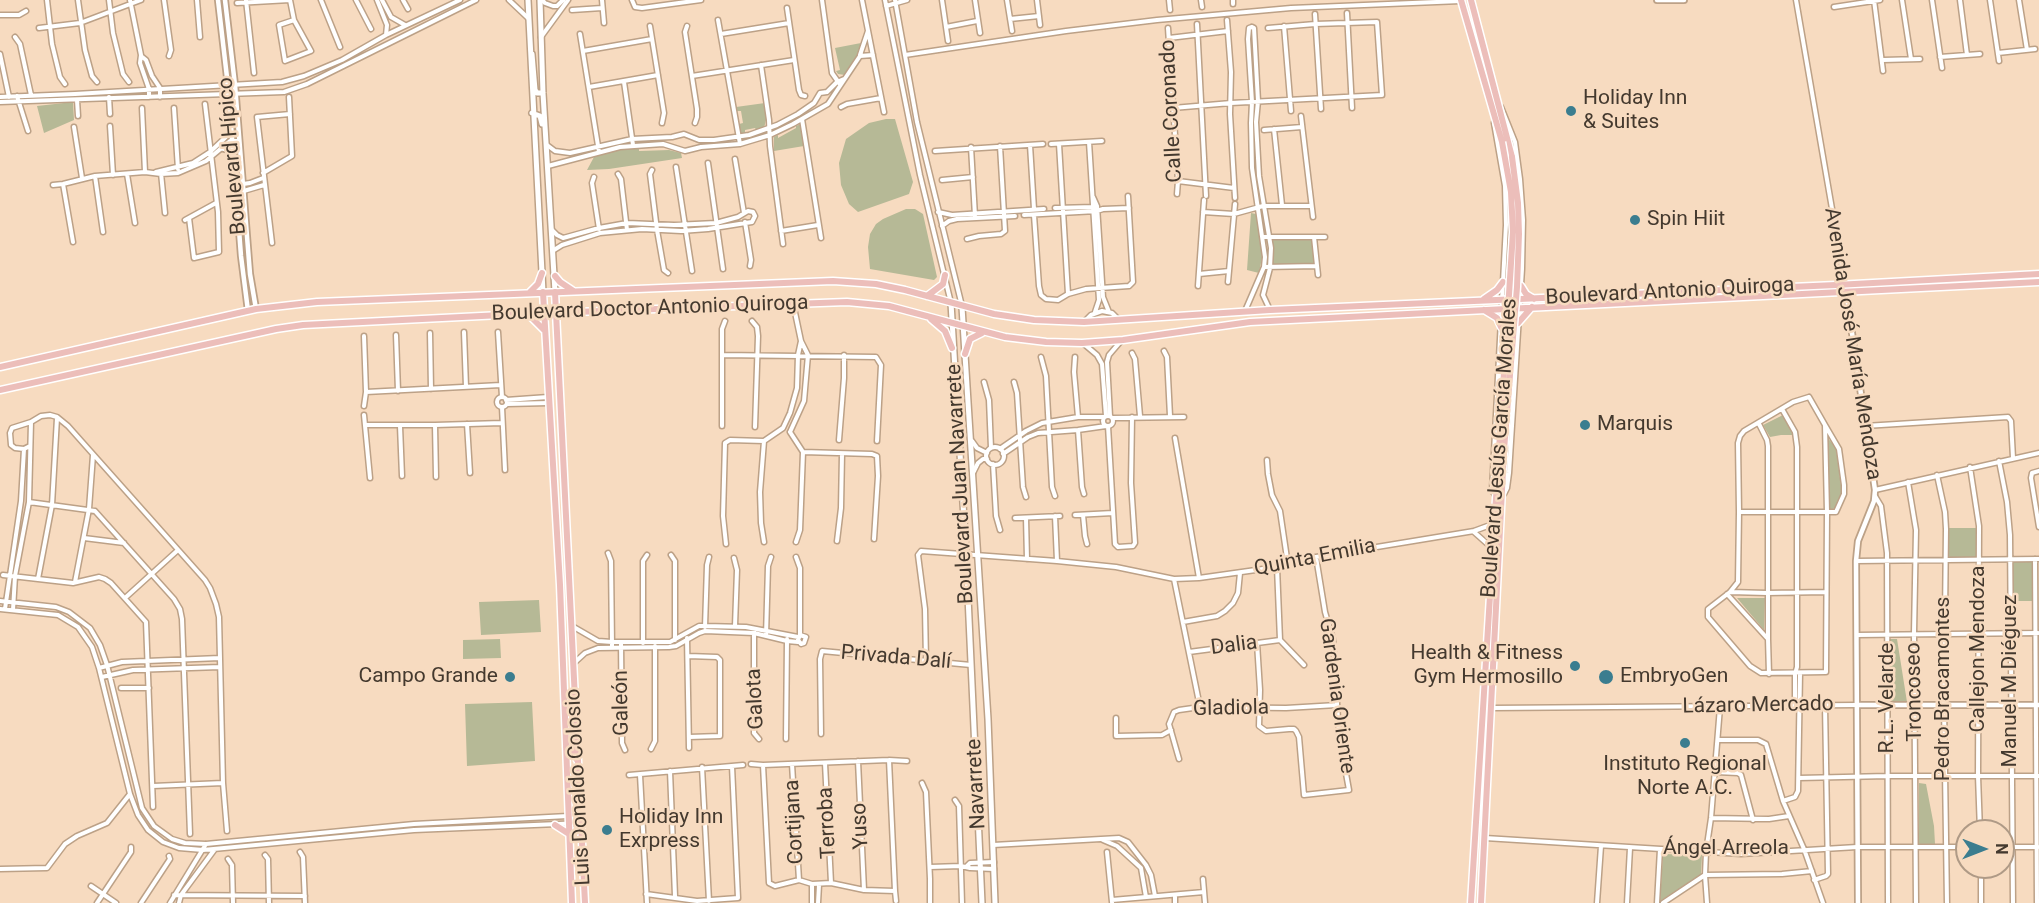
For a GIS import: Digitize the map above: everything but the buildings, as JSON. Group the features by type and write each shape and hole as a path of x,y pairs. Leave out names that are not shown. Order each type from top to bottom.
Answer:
{"main road":[{"path":"528,0 532,113 543,292"},
{"path":"541,0 543,93 554,250 563,441"},
{"name":"Boulevard Jesús García Morales","path":"1461,0 1502,142 1511,192 1513,232 1502,450 1503,495 1481,903"},
{"name":"Boulevard Jesús García Morales","path":"1471,903 1493,524 1517,287 1519,234 1518,203 1512,157 1472,0"},
{"path":"529,41 535,90 537,93 543,93"},
{"path":"532,113 540,116 546,137"},
{"path":"528,293 538,284 542,273"},
{"name":"Boulevard Antonio Quiroga","path":"1302,320 1845,288 2039,274"},
{"path":"927,296 938,289 945,275"},
{"path":"555,276 565,286 576,291"},
{"name":"Boulevard Doctor Antonio Quiroga","path":"0,367 256,309 317,302 833,281 876,284 994,314 1034,320 1119,321 1302,308"},
{"path":"1484,300 1503,282"},
{"name":"Boulevard Antonio Quiroga","path":"1302,308 2039,282"},
{"path":"1521,286 1526,294 1534,299"},
{"name":"Luis Donaldo Colosio","path":"543,292 560,585 572,903"},
{"name":"Boulevard Doctor Antonio Quiroga","path":"0,390 289,326 556,312 793,303 869,303 929,316 1005,338 1082,343 1124,340 1217,326 1302,320"},
{"name":"Boulevard Juan Navarrete","path":"951,303 971,665"},
{"name":"Boulevard Juan Navarrete","path":"962,306 985,665"},
{"path":"1518,323 1533,307"},
{"path":"1287,320 1312,316 1314,308"},
{"path":"1484,309 1497,318 1501,327"},
{"path":"557,332 562,320 572,312"},
{"path":"528,314 545,331"},
{"path":"929,316 945,331 953,346 958,341 965,344"},
{"path":"965,354 972,336 982,332"},
{"path":"548,400 555,399 557,403 560,436 563,441"},
{"name":"Luis Donaldo Colosio","path":"563,441 585,903"},
{"path":"553,480 560,481 566,495"},
{"path":"560,585 564,592 570,594"},
{"name":"Navarrete","path":"971,665 982,903"},
{"name":"Navarrete","path":"985,665 995,903"},
{"path":"565,722 570,735 577,736"},
{"path":"566,747 572,748 579,763"},
{"path":"555,825 570,834"},
{"path":"1473,871 1483,873"}],"street":[{"path":"47,0 49,27 60,77 65,84"},
{"path":"78,0 80,23 92,76 97,82"},
{"path":"109,0 109,13 123,74 129,82"},
{"path":"39,28 80,23 109,13 130,2 141,0"},
{"path":"164,0 171,50 169,56"},
{"path":"197,0 200,37"},
{"name":"Boulevard Hípico","path":"218,0 248,311"},
{"name":"Boulevard Hípico","path":"225,0 235,86 250,274 256,309"},
{"path":"237,3 290,0 294,20 311,51 285,61 279,25 294,20"},
{"path":"321,0 340,47"},
{"path":"356,0 371,29"},
{"path":"377,0 387,25 386,35"},
{"path":"382,0 391,17 406,26"},
{"path":"403,0 408,9"},
{"path":"0,97 235,86 293,79 342,60 386,35 459,0"},
{"path":"0,102 271,93 298,88 476,0"},
{"path":"509,0 528,18"},
{"path":"541,0 557,6 563,0"},
{"path":"541,38 568,0"},
{"path":"602,0 604,23"},
{"path":"632,0 636,7 663,2 701,0"},
{"path":"822,0 832,73 839,84"},
{"path":"862,0 884,112"},
{"path":"885,0 913,144 951,303"},
{"path":"886,6 907,0"},
{"path":"942,0 948,41"},
{"path":"975,0 980,33"},
{"path":"1007,0 1012,32"},
{"path":"1037,0 1040,25"},
{"path":"1169,0 1170,10"},
{"path":"1201,0 1202,7"},
{"path":"905,55 1156,20 1291,8 1461,0"},
{"path":"1657,0 1684,0"},
{"name":"Avenida José María Mendoza","path":"1796,0 1845,288 1875,492 1858,541 1856,561 1858,903"},
{"path":"1874,0 1883,71"},
{"path":"1834,8 1880,0"},
{"path":"1902,0 1911,59"},
{"path":"1932,0 1942,68"},
{"path":"1960,0 1967,55"},
{"path":"1990,0 1999,61"},
{"path":"2019,0 2026,50"},
{"path":"130,2 141,55 140,63 149,89 149,97"},
{"path":"246,2 254,73"},
{"path":"895,2 922,142 962,306"},
{"path":"572,10 602,8"},
{"path":"787,8 799,90 801,95 805,96"},
{"path":"0,15 19,15 26,11"},
{"path":"1347,13 1352,108"},
{"path":"1315,14 1321,109"},
{"path":"1010,19 1039,16"},
{"path":"718,20 740,144"},
{"path":"1227,20 1235,198"},
{"path":"946,27 978,21"},
{"path":"412,22 416,30"},
{"path":"721,34 789,22"},
{"path":"1173,108 1291,99 1380,96 1383,93 1377,22 1268,28"},
{"path":"1197,24 1206,184 1198,286"},
{"path":"650,26 664,114 662,123"},
{"path":"687,26 685,32 697,114 695,123"},
{"path":"1284,26 1291,111"},
{"path":"1245,311 1263,267 1265,249 1252,168 1252,102 1248,39 1249,28 1252,27 1254,28 1258,101 1256,122 1258,176 1271,248 1270,268 1263,295 1270,310"},
{"name":"Calle Coronado","path":"1168,28 1178,181 1176,194"},
{"path":"548,166 633,145 663,144 685,152 740,144 770,135 828,104 839,84 860,56 868,31"},
{"path":"1169,38 1228,31"},
{"path":"580,34 598,152"},
{"path":"15,37 20,44 31,95"},
{"path":"583,51 652,39"},
{"path":"1998,53 2035,49"},
{"path":"0,54 9,102"},
{"path":"1940,57 1980,54"},
{"path":"141,55 160,88 160,97"},
{"path":"860,56 873,55"},
{"path":"1883,60 1920,59"},
{"path":"342,60 345,66"},
{"path":"692,76 794,60"},
{"path":"761,65 783,244"},
{"path":"589,87 658,75"},
{"path":"624,82 633,145"},
{"path":"547,144 555,151 565,154 632,139 672,137 684,134 695,139 714,140 738,137 770,128 806,109 816,101 820,93 827,92 839,84"},
{"path":"125,91 125,98"},
{"path":"109,92 110,114"},
{"path":"827,92 831,97"},
{"path":"50,95 50,101"},
{"path":"17,96 28,131"},
{"path":"236,185 242,185 263,175 291,158 289,97"},
{"path":"841,107 846,104 881,98"},
{"path":"77,100 78,116"},
{"path":"1491,101 1505,186 1504,267 1492,490 1496,498"},
{"path":"1499,102 1515,142 1523,220 1520,307 1509,473 1507,488 1503,495"},
{"path":"205,104 216,203 219,252 194,258 187,219 216,203"},
{"path":"142,108 145,172"},
{"path":"174,108 178,170"},
{"path":"806,109 810,114"},
{"path":"272,243 258,116 290,114"},
{"path":"1301,116 1313,217"},
{"path":"802,119 820,238"},
{"path":"110,126 113,175"},
{"path":"1264,130 1302,127"},
{"path":"74,128 82,178"},
{"path":"1274,129 1282,205"},
{"path":"53,185 95,176 160,172 194,167 210,158 232,133 238,134"},
{"path":"672,137 670,142 672,147"},
{"path":"694,149 695,139"},
{"path":"178,170 232,140 239,141"},
{"path":"1051,144 1102,141"},
{"path":"913,144 922,142"},
{"path":"1084,322 1095,312 1100,288 1089,142"},
{"path":"1030,144 1040,292 1046,299 1061,300 1068,294 1133,284 1128,196"},
{"path":"935,151 1043,144"},
{"path":"1059,144 1068,294"},
{"path":"220,146 233,152"},
{"path":"967,239 1003,232 1005,227 1000,146"},
{"path":"971,147 975,215"},
{"path":"735,159 744,213"},
{"path":"708,163 723,269"},
{"path":"676,167 692,271"},
{"path":"652,170 650,174 657,227 664,270 668,273"},
{"path":"160,172 165,213"},
{"path":"126,174 135,223"},
{"path":"618,174 621,179 627,230"},
{"path":"95,176 103,232"},
{"path":"594,177 592,183 599,231"},
{"path":"942,180 973,177"},
{"path":"1178,181 1234,188"},
{"path":"63,184 73,242"},
{"path":"237,193 264,185"},
{"path":"1228,282 1235,204"},
{"path":"1203,212 1234,214 1263,206 1311,206"},
{"path":"1055,208 1063,211"},
{"path":"938,212 953,217 1129,208"},
{"path":"1024,215 1044,209"},
{"path":"552,230 563,238 627,223 657,227 687,231 717,225 752,222 755,216 751,211 717,225 686,225 657,227 627,230 599,231"},
{"path":"1005,214 1015,216"},
{"path":"942,226 953,217"},
{"path":"745,222 750,266"},
{"path":"781,231 818,225"},
{"path":"554,250 579,236"},
{"path":"1263,237 1325,237"},
{"path":"1314,237 1318,275"},
{"path":"1263,267 1317,266"},
{"path":"1504,267 1510,273 1519,272 1522,269"},
{"path":"1199,273 1229,272"},
{"path":"1100,288 1109,312 1119,321"},
{"path":"790,432 804,401 808,355 801,341 793,303"},
{"path":"1095,312 1109,312"},
{"path":"722,426 722,329 725,321"},
{"path":"752,321 757,327 758,355 755,427"},
{"path":"464,332 466,387"},
{"path":"498,332 501,385 505,400 502,407 505,470"},
{"path":"430,333 431,389"},
{"path":"1500,337 1505,333 1512,333 1517,341"},
{"path":"396,335 398,391"},
{"path":"364,336 366,392 364,406"},
{"path":"1108,417 1107,359 1112,350 1124,340"},
{"path":"726,544 723,516 726,441 764,441 783,428 797,388 798,355 801,341"},
{"path":"993,464 1001,462 1003,454 1034,434 1112,424 1108,417 1100,360 1093,350 1082,343"},
{"path":"1164,351 1167,357 1170,416"},
{"path":"1132,353 1135,359 1140,416"},
{"path":"722,355 872,355 879,359 881,365 877,441"},
{"path":"839,440 844,356"},
{"path":"1041,357 1046,376 1047,421 1052,487 1055,496"},
{"path":"1075,357 1078,417"},
{"path":"1100,360 1107,359"},
{"path":"984,382 988,400 991,448 987,453 987,459"},
{"path":"1014,382 1017,393 1023,487 1026,497"},
{"path":"366,392 501,385"},
{"path":"1739,512 1796,513 1827,512 1836,512 1844,494 1839,449 1809,397 1793,402 1744,431 1738,443 1739,578 1729,593 1708,609 1708,617 1750,666 1761,673 1826,672 1827,512 1825,425"},
{"path":"502,407 497,403 498,398 525,404 548,400"},
{"path":"505,400 524,398 548,400"},
{"path":"524,398 525,404"},
{"path":"1782,409 1793,426 1796,437 1797,674 1795,705 1798,710 1799,778 1797,795 1783,801"},
{"path":"364,415 370,478"},
{"path":"30,446 24,449 11,445 12,428 41,416 57,417 68,426 205,580 219,617 223,783 227,831"},
{"path":"38,579 52,505 57,417"},
{"path":"991,448 1000,449 1047,421 1078,417 1184,417"},
{"path":"1108,417 1103,421 1107,426 1115,544 1118,547 1133,546 1134,543 1131,483 1132,417"},
{"path":"1865,426 2008,417 2011,421 2013,458"},
{"path":"13,610 15,576 29,502 31,422"},
{"path":"366,425 502,423"},
{"path":"467,424 470,473"},
{"path":"1759,424 1767,440 1769,674"},
{"path":"435,425 436,477"},
{"path":"400,426 402,476"},
{"path":"783,428 790,432 803,452 800,530 796,542"},
{"path":"1078,430 1084,494"},
{"path":"1175,438 1199,578"},
{"path":"971,439 977,448 987,453"},
{"path":"764,441 760,492 764,542"},
{"path":"24,449 21,501 2,609 58,615 78,627 92,647 102,677 130,794 138,815 148,830 163,842 186,850 203,850 414,830 582,823"},
{"path":"1000,449 1003,454"},
{"path":"803,452 876,455 878,476 874,539"},
{"path":"1875,492 1970,467 2039,453"},
{"path":"75,582 89,509 93,454"},
{"path":"837,541 842,508 843,454"},
{"path":"973,474 978,463 987,459"},
{"path":"987,459 993,464 996,516 1000,530"},
{"path":"1267,460 1270,485 1280,511 1288,565"},
{"name":"Manuel M Diéguez","path":"1999,461 2007,502 2011,559 2012,819"},
{"name":"Callejon Mendoza","path":"1970,467 1979,526 1980,819"},
{"path":"2039,471 2032,473 2031,478 2039,527"},
{"name":"Pedro Bracamontes","path":"1937,475 1945,512 1944,776 1947,903"},
{"name":"Troncoseo","path":"1908,482 1915,516 1916,560 1914,633 1916,903"},
{"name":"R.L. Velarde","path":"1875,492 1881,506 1887,560 1888,903"},
{"path":"29,502 95,511 174,599 180,609 190,834"},
{"path":"1076,515 1113,513"},
{"path":"1083,515 1088,544"},
{"path":"1015,518 1057,516 1058,561"},
{"path":"1026,518 1027,559"},
{"name":"Quinta Emilia","path":"926,662 925,609 919,552 966,553 1058,561 1136,571 1174,579 1199,578 1277,567 1316,557 1474,531 1493,524"},
{"path":"1474,531 1492,548"},
{"path":"84,538 124,543"},
{"path":"125,598 178,550"},
{"path":"608,553 611,561 612,645"},
{"path":"643,645 643,561 647,555"},
{"path":"672,555 675,561 676,646"},
{"path":"705,631 709,557"},
{"path":"766,636 768,566 771,557"},
{"path":"796,557 800,568 799,638"},
{"name":"Gardenia Oriente","path":"1258,706 1258,721 1262,729 1294,729 1296,731 1299,737 1304,795 1349,790 1339,735 1333,639 1325,612 1316,557"},
{"path":"734,558 737,570 735,632"},
{"path":"1856,561 2037,559 2037,903"},
{"path":"1277,567 1280,640 1304,665"},
{"path":"1183,622 1217,616 1225,611 1233,603 1238,593 1240,573"},
{"path":"3,575 75,582 99,577 105,579 125,598 146,622 153,807"},
{"path":"1174,579 1200,707"},
{"path":"1729,593 1826,592"},
{"path":"1729,593 1768,639"},
{"path":"3,601 56,607 69,612 90,628 100,645 107,665 137,791 147,818 172,839 185,843 206,844 414,824 569,816"},
{"path":"571,625 598,641 621,648 643,645"},
{"path":"655,645 675,640 699,626 735,626 787,641 799,638"},
{"path":"573,668 585,653 621,642 676,646 705,631 735,632 766,629 799,638"},
{"name":"Galota","path":"754,630 754,733 759,739"},
{"path":"686,633 689,748"},
{"path":"1857,635 2038,633"},
{"path":"786,739 787,635"},
{"name":"Dalia","path":"1189,651 1280,640"},
{"path":"598,641 598,648"},
{"name":"Galeón","path":"621,642 622,744 624,750"},
{"path":"1257,643 1260,690 1258,706"},
{"path":"651,749 655,741 655,645"},
{"name":"Privada Dalí","path":"822,734 820,659 822,651 971,665"},
{"path":"688,656 717,657 720,660 720,736 689,737"},
{"path":"99,668 122,662 220,658"},
{"path":"102,677 120,672 149,669 220,667"},
{"path":"1797,674 1801,705 1798,710"},
{"path":"121,688 149,688"},
{"name":"Gladiola","path":"1179,759 1169,724 1174,712 1200,707 1286,708 1337,705"},
{"path":"1814,880 1828,876 1825,705"},
{"name":"Lázaro Mercado","path":"1492,708 2038,705"},
{"path":"1707,903 1706,852 1712,818 1720,706"},
{"path":"1482,717 1492,708"},
{"path":"1116,718 1116,736 1162,735 1171,730"},
{"path":"1718,740 1758,740 1766,744 1783,801 1804,849 1823,903"},
{"path":"890,760 896,901"},
{"name":"Yuso","path":"858,761 864,890"},
{"path":"751,764 907,761"},
{"name":"Cortijana","path":"792,764 799,880"},
{"name":"Terroba","path":"825,764 831,883"},
{"path":"629,775 743,765"},
{"path":"763,765 768,881 774,886 799,880 812,887 831,883 864,890 895,891"},
{"path":"646,894 675,896 688,902 738,898 732,766"},
{"path":"702,767 709,901"},
{"path":"670,771 675,896"},
{"path":"1716,772 1741,775 1753,820"},
{"path":"640,774 647,903"},
{"path":"1799,778 2038,776"},
{"path":"153,786 223,783"},
{"path":"922,783 926,792 930,903"},
{"path":"0,869 46,868 65,844 106,823 130,794"},
{"path":"955,800 959,806 964,866 962,903"},
{"path":"1712,818 1753,820 1790,816"},
{"path":"490,820 490,828"},
{"path":"414,824 414,830"},
{"path":"332,831 333,838"},
{"path":"993,845 1119,838 1128,842 1146,865 1151,875 1155,896"},
{"name":"Ángel Arreola","path":"1485,838 1765,854 1857,846 1955,846"},
{"path":"1102,840 1117,846 1141,868 1143,899"},
{"path":"179,903 181,896 215,849 216,843"},
{"path":"170,903 206,844"},
{"path":"1597,903 1601,846"},
{"path":"97,903 131,847"},
{"path":"2015,847 2038,847"},
{"path":"1627,903 1630,848"},
{"path":"1657,903 1660,849"},
{"path":"300,852 303,856 305,903"},
{"path":"1107,852 1112,902 1204,892"},
{"path":"265,855 268,859 269,903"},
{"path":"141,903 170,860 169,856"},
{"path":"228,859 232,865 233,903"},
{"path":"930,867 964,866 970,863 994,866"},
{"path":"1141,868 1146,865"},
{"path":"1663,903 1705,875 1782,874 1812,871"},
{"path":"1203,879 1205,903"},
{"path":"1981,879 1981,903"},
{"name":"Manuel M Diéguez","path":"2013,879 2013,903"},
{"path":"91,886 116,903"},
{"path":"812,887 816,903"},
{"path":"816,903 819,887"},
{"path":"174,895 305,896"},
{"path":"1175,895 1175,903"},
{"path":"197,896 197,903"}],"green space":[{"path":"861,43 858,54 845,75 838,74 836,71 840,70 835,48"},
{"path":"73,102 74,120 44,133 37,106"},
{"path":"765,103 767,116 764,128 745,130 745,133 741,133 739,124 743,123 741,111 737,111 736,107"},
{"path":"895,119 913,182 909,194 858,212 849,204 841,185 839,163 846,139 869,123"},
{"path":"801,124 804,146 774,151 774,137 778,135 778,138"},
{"path":"639,147 639,151 669,150 681,153 682,158 587,170 594,157 608,151"},
{"path":"906,209 915,209 923,214 937,277 934,280 870,269 868,247 870,234 876,224"},
{"path":"1251,213 1256,214 1261,246 1262,258 1259,273 1247,270"},
{"path":"1272,238 1312,239 1315,264 1273,265"},
{"path":"1783,415 1793,435 1770,437 1763,425"},
{"path":"1827,437 1836,448 1842,493 1836,507 1829,512"},
{"path":"1948,528 1976,528 1976,557 1948,557"},
{"path":"2013,561 2033,561 2033,601 2013,601"},
{"path":"1737,598 1765,598 1764,630"},
{"path":"539,600 541,632 481,635 479,602"},
{"path":"500,639 501,658 463,659 463,640"},
{"path":"1890,639 1897,639 1907,702 1891,702"},
{"path":"532,702 535,761 467,766 465,704"},
{"path":"1919,783 1926,784 1935,844 1919,844"},
{"path":"1663,854 1702,855 1701,875 1660,901"}],"place":[{"name":"Holiday Inn & Suites","path":"1571,111"},
{"name":"Spin Hiit","path":"1635,220"},
{"name":"Marquis","path":"1585,425"},
{"name":"Health & Fitness Gym Hermosillo","path":"1575,666"},
{"name":"Campo Grande","path":"510,677"},
{"name":"EmbryoGen","path":"1606,677"},
{"name":"Instituto Regional Norte A.C.","path":"1685,743"},
{"name":"Holiday Inn Exrpress","path":"607,830"}]}
